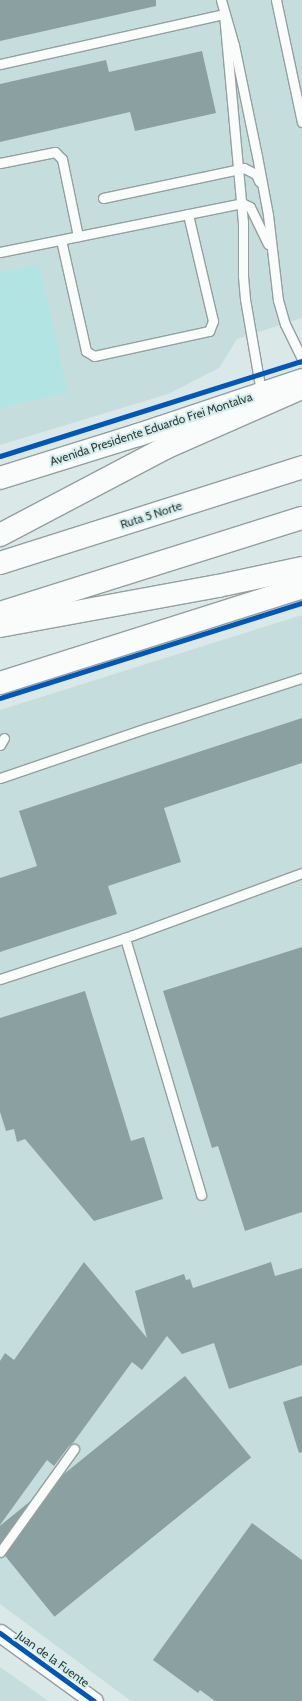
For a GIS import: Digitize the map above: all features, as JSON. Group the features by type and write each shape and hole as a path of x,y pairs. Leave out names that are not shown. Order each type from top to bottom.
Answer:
{"main road":[{"name":"Avenida Presidente Eduardo Frei Montalva","path":"0,478 138,435 261,392 302,380"},
{"path":"0,535 165,448 302,388"},
{"name":"Ruta 5 Norte","path":"0,563 302,467"},
{"path":"0,614 302,518"},
{"path":"0,626 203,589 302,568"},
{"path":"0,683 302,586"}],"street":[{"name":"Juan de la Fuente","path":"0,1633 94,1701"}],"lane":[{"path":"221,0 234,45 264,196 278,300 285,324 302,359"},
{"path":"276,0 302,122"},
{"path":"0,64 224,14"},
{"path":"224,14 242,203 244,299 261,392"},
{"path":"0,163 55,152 59,155 62,159 78,236"},
{"path":"103,198 239,168 244,168 256,174 264,196"},
{"path":"0,252 242,203 250,207 272,253"},
{"path":"61,240 86,352 94,356 209,331 213,321 188,214"},
{"path":"0,778 150,727 302,678"},
{"path":"0,979 126,938 302,873"},
{"path":"126,938 201,1195"},
{"path":"0,1552 74,1449"}],"shaded area":[{"path":"0,0 302,0 302,318 237,339 219,368 168,394 0,445"},
{"path":"39,264 68,392 0,408 0,273"},
{"path":"302,615 302,1701 131,1701 0,1604 0,710"},
{"path":"0,1667 30,1688 48,1701 0,1701"}],"building":[{"path":"0,0 156,0 156,6 0,41"},
{"path":"202,51 216,113 135,131 130,112 0,142 0,84 106,60 109,72"},
{"path":"302,718 302,763 164,808 181,862 108,886 117,914 0,952 0,878 37,866 19,811"},
{"path":"302,947 302,1212 245,1231 218,1146 212,1148 163,991"},
{"path":"85,991 131,1141 144,1137 163,1199 94,1221 25,1139 17,1142 14,1129 6,1131 0,1112 0,1018"},
{"path":"84,1262 147,1338 135,1291 184,1274 186,1280 190,1279 193,1288 271,1262 275,1276 302,1268 302,1365 229,1389 214,1343 182,1354 167,1336 142,1370 132,1362 73,1443 54,1466 47,1460 0,1525 0,1361 5,1353 14,1360"},
{"path":"185,1376 251,1458 54,1617 0,1550 0,1526"},
{"path":"302,1396 302,1452 299,1453 283,1402"},
{"path":"252,1523 302,1560 302,1701 215,1701 200,1690 198,1693 153,1660"}],"cycle path":[{"path":"0,456 302,361"},
{"path":"0,698 302,603"},
{"path":"0,1633 94,1701"}]}
